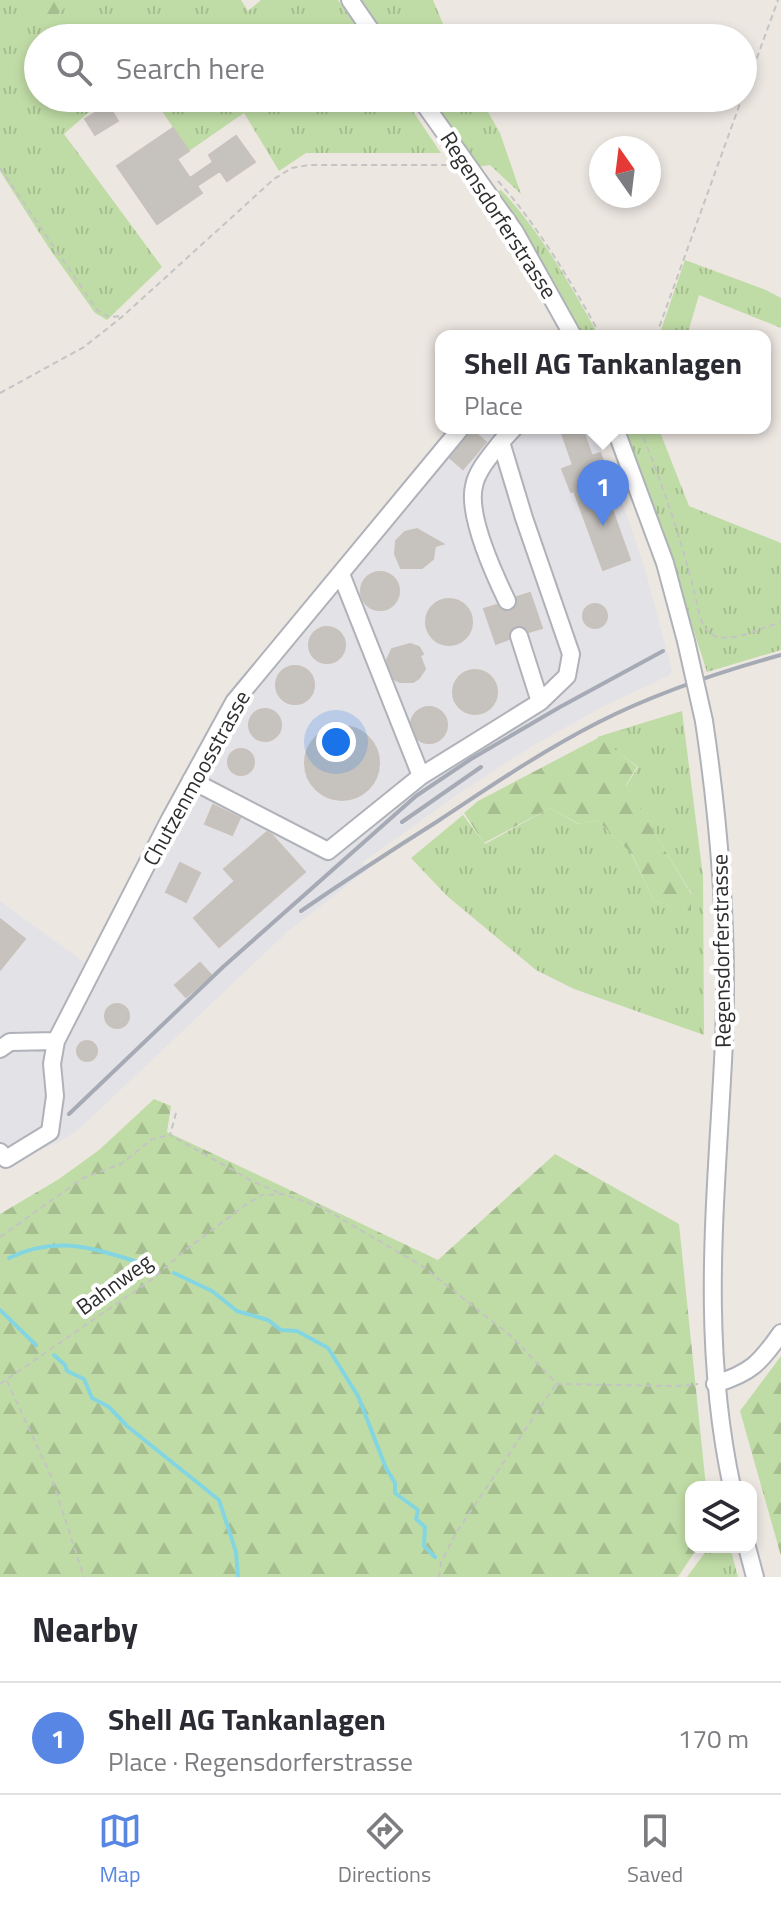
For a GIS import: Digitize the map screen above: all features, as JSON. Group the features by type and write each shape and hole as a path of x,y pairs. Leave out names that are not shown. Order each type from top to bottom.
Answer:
{"street":[{"path":"350,0 366,24"},
{"name":"Regensdorferstrasse","path":"430,112 515,232 570,330"},
{"name":"Chutzenmoosstrasse","path":"3,1156 50,1132 55,1096 52,1064 56,1041 234,702 456,434"},
{"path":"507,601 489,563 472,500 474,483 508,434"},
{"name":"Regensdorferstrasse","path":"617,434 665,563 704,721 714,787 722,868 725,949 724,1038 711,1292 715,1384 731,1481"},
{"path":"191,780 328,851 421,776 540,702 567,676 571,654 501,442"},
{"path":"341,574 421,776"},
{"path":"519,636 540,702"},
{"path":"0,1049 10,1042 56,1041"},
{"path":"715,1384 750,1371 781,1333"},
{"path":"749,1553 755,1577"}],"path":[{"path":"757,58 778,0"},
{"path":"658,330 738,112"},
{"path":"0,393 84,347 123,316 264,187 292,168 309,165 454,165"},
{"path":"0,168 97,310 109,317 123,316"},
{"path":"490,171 520,205 598,330"},
{"path":"642,434 680,538 703,625 708,632 717,637 734,636 781,622"},
{"path":"170,1135 176,1113"},
{"path":"0,1237 83,1178 121,1164 152,1139 170,1135 254,1182 323,1208 422,1266 511,1336 557,1384 715,1384"},
{"name":"Bahnweg","path":"0,1384 151,1280 244,1206 262,1195 283,1194"},
{"path":"7,1380 51,1476 84,1577"},
{"path":"439,1577 441,1562 456,1533 557,1384"}],"shaded area":[{"path":"448,434 595,434 646,573 672,671 670,675 602,707 534,745 363,862 367,870 287,932 78,1130 61,1141 0,1166 0,901 89,966 230,700"}],"green space":[{"path":"0,0 241,0 248,11 261,0 338,0 354,24 24,24 24,112 89,112 64,134 162,267 107,320 95,313 0,171"},
{"path":"21,0 74,0 46,24 39,24 23,7"},
{"path":"360,0 433,0 443,24 376,24"},
{"path":"163,112 413,112 441,153 306,153 279,171 244,113 189,151"},
{"path":"438,112 488,112 500,133 521,194 490,165 478,167"},
{"path":"501,190 516,206 542,241 596,330 577,330 560,295 497,192"},
{"path":"685,260 781,298 781,328 699,295 689,330 661,330"},
{"path":"625,434 661,434 689,506 781,543 781,650 707,672 650,495"},
{"path":"682,711 703,876 704,1035 574,989 536,970 447,896 411,858 463,815 485,844 550,808 578,824 597,820 631,853 654,901 690,910 691,893 626,786 638,767 597,737"},
{"path":"683,711 600,738 637,767 626,785 691,894 691,911 654,901 632,854 597,820 579,824 550,808 484,843 464,813 478,801 598,738"},
{"path":"154,1099 171,1106 167,1132 438,1260 555,1154 679,1224 705,1481 685,1481 685,1553 694,1553 678,1577 0,1577 0,1214 59,1179 99,1150"},
{"path":"781,1356 781,1556 740,1411"},
{"path":"705,1553 732,1553 738,1577 687,1577"}],"building":[{"path":"96,112 112,112 118,121 95,135 85,119"},
{"path":"173,128 189,151 177,159 190,178 213,162 209,155 236,136 255,162 227,181 220,171 197,186 202,193 157,224 117,166"},
{"path":"470,434 477,434 486,442 463,469 450,458"},
{"path":"562,434 584,434 592,456 600,453 605,467 598,470 630,560 603,570 574,491 571,492 562,469 573,465"},
{"path":"417,529 443,544 435,546 433,559 422,568 401,568 395,554 396,541 405,532"},
{"path":"380,572 393,578 399,591 393,604 380,610 367,604 361,591 367,578"},
{"path":"530,593 542,628 529,632 522,626 515,626 509,633 509,639 496,644 484,609 497,605 501,610 511,611 516,607 517,597"},
{"path":"449,599 465,606 472,622 465,638 449,645 433,638 426,622 433,606"},
{"path":"595,604 603,608 607,616 603,624 595,628 587,624 583,616 587,608"},
{"path":"327,627 340,632 345,645 340,658 327,663 314,658 309,645 314,632"},
{"path":"410,644 419,647 425,669 413,682 400,682 394,679 387,660 392,649"},
{"path":"295,666 308,672 314,685 308,698 295,704 282,698 276,685 282,672"},
{"path":"475,670 490,677 497,692 490,707 475,714 460,707 453,692 460,677"},
{"path":"429,707 441,713 447,725 441,737 429,743 417,737 411,725 417,713"},
{"path":"265,709 276,714 281,725 276,736 265,741 254,736 249,725 254,714"},
{"path":"342,726 356,729 368,737 376,749 379,763 376,777 368,789 356,797 342,800 328,797 316,789 308,777 305,763 308,749 316,737 328,729"},
{"path":"241,749 250,753 254,762 250,771 241,775 232,771 228,762 232,753"},
{"path":"213,805 240,818 232,835 205,824"},
{"path":"267,832 305,872 219,947 194,918 235,881 224,869"},
{"path":"180,863 200,873 186,902 166,892"},
{"path":"0,919 25,939 0,970"},
{"path":"200,963 211,975 186,997 175,985"},
{"path":"117,1004 125,1008 129,1016 125,1024 117,1028 109,1024 105,1016 109,1008"},
{"path":"83,1041 91,1041 97,1051 91,1061 83,1061 77,1055 77,1047"}],"waterway":[{"path":"9,1258 29,1250 65,1245 155,1267"},
{"path":"174,1273 212,1291 237,1311 268,1320 281,1330 297,1331 328,1348 358,1396 386,1468 395,1483 395,1493 418,1510 416,1519 425,1527 424,1546 435,1557"},
{"path":"0,1310 36,1345"},
{"path":"54,1355 67,1371 84,1379 92,1398 109,1407 127,1426 219,1500 236,1552 238,1577"}],"tunnel":[{"path":"507,601 519,636"}],"railway":[{"path":"69,1114 223,967 416,796 471,759 663,651"},
{"path":"301,911 497,782 578,733 665,693 781,655"},
{"path":"402,822 481,767"}],"place":[{"name":"Shell AG Tankanlagen","path":"603,526"}]}
